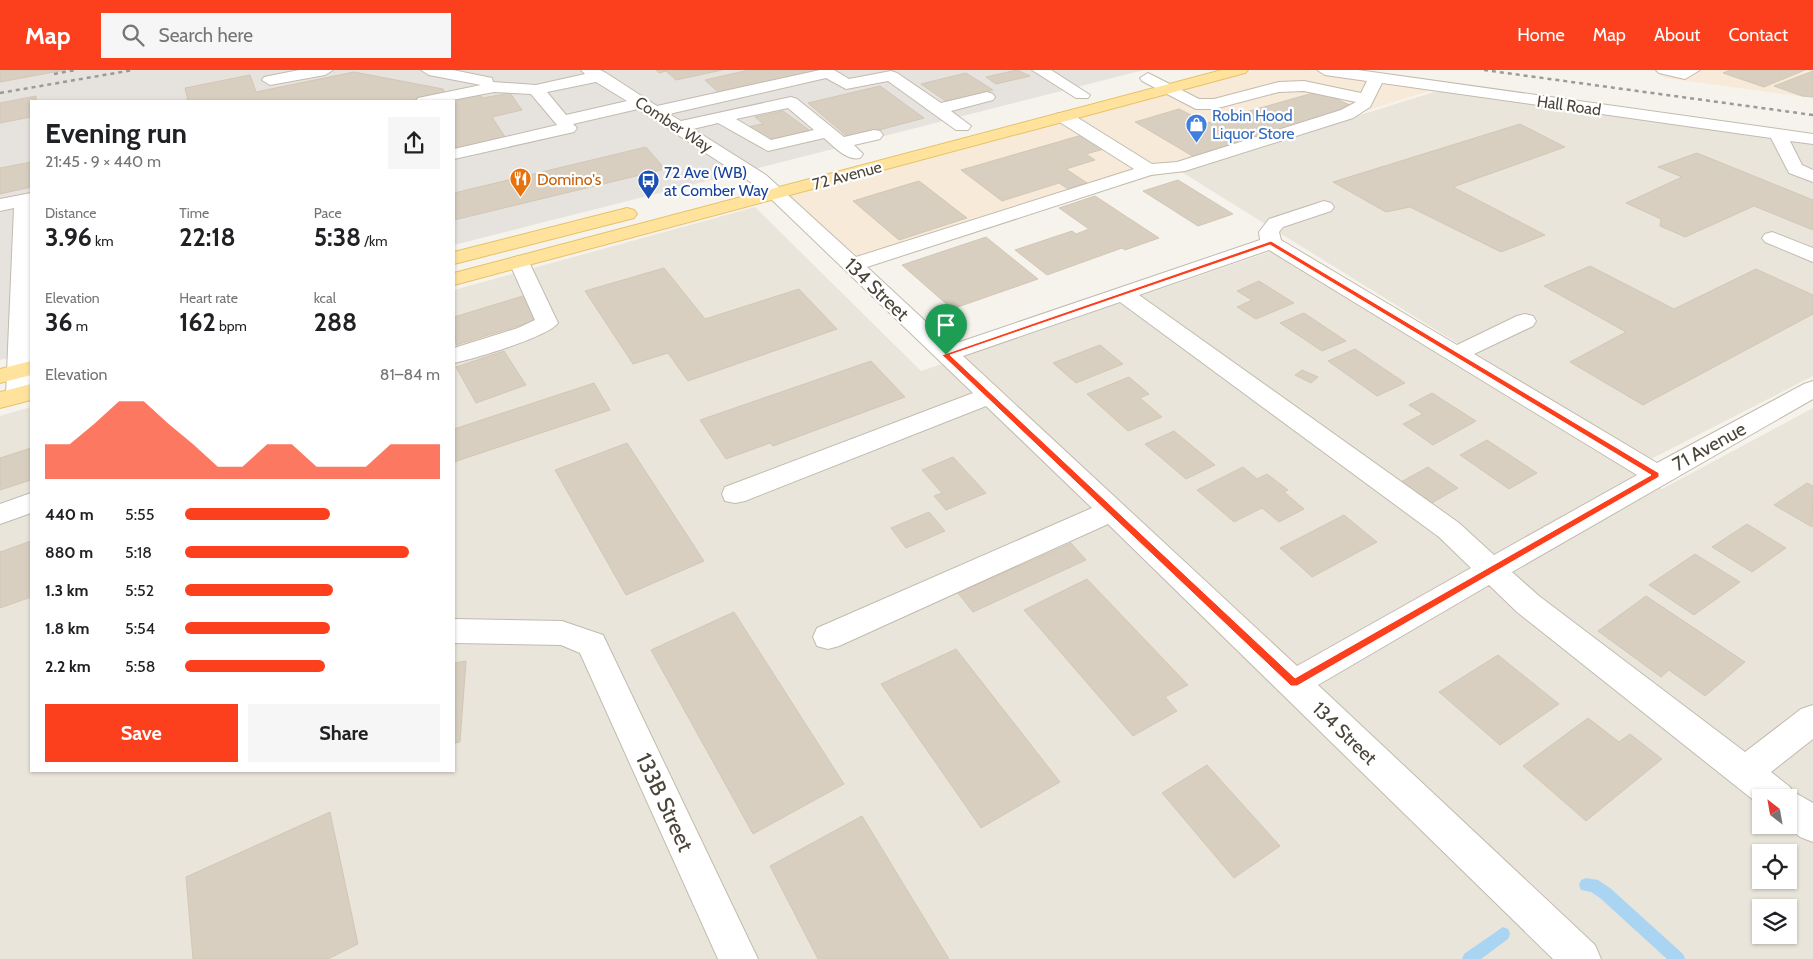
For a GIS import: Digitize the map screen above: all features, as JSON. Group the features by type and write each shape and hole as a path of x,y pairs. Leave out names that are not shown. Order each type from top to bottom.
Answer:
{"main road":[{"name":"72 Avenue","path":"1064,108 1082,95 1139,73 1180,70"},
{"name":"72 Avenue","path":"455,258 770,183 1064,108 1168,90 1240,70"},
{"path":"935,120 962,126 981,122"},
{"name":"72 Avenue","path":"840,147 890,145"},
{"name":"72 Avenue","path":"455,279 519,262 770,183"}],"street":[{"path":"270,80 325,70"},
{"path":"429,70 486,81"},
{"path":"1040,70 1082,95"},
{"path":"1664,70 1685,74 1692,70"},
{"path":"1324,89 1330,71"},
{"name":"Hall Road","path":"1330,71 1376,78 1444,94 1813,139"},
{"path":"563,121 704,100 835,72 846,84 909,72"},
{"path":"429,100 494,86 536,90 594,73"},
{"name":"Comber Way","path":"594,73 770,183"},
{"path":"1139,73 1196,104 1214,104 1278,87 1304,86 1366,99"},
{"path":"891,76 935,120 962,126"},
{"path":"851,265 1150,170 1178,166 1347,114 1358,109 1366,99 1376,78"},
{"path":"691,89 704,100"},
{"path":"455,154 568,128 536,90"},
{"path":"935,120 987,97"},
{"path":"678,127 791,102 840,147"},
{"path":"1064,108 1150,170"},
{"path":"720,117 768,146 840,147 874,135"},
{"path":"1778,134 1795,168 1813,176"},
{"name":"134 Street","path":"770,183 851,265 1294,684 1581,959"},
{"path":"0,205 28,200 16,396"},
{"path":"1324,207 1276,223 1269,232 1271,242 1657,475"},
{"path":"1772,238 1813,256"},
{"path":"946,355 1271,242"},
{"path":"455,356 526,333 547,323 544,312 519,262"},
{"path":"1123,294 1449,530 1528,604 1767,789"},
{"path":"1456,354 1525,321"},
{"name":"71 Avenue","path":"1294,684 1491,568 1813,389"},
{"path":"735,494 989,396"},
{"path":"0,514 30,503"},
{"path":"828,637 1111,511"},
{"name":"133B Street","path":"455,631 562,633 592,644 738,959"},
{"path":"1746,772 1813,719"},
{"path":"1798,813 1813,825"}],"shaded area":[{"path":"0,70 1144,70 455,245 455,100 30,100 30,352 0,360"},
{"path":"1255,70 1306,70 1433,90 1174,170 865,262 784,195"},
{"path":"1653,70 1813,70 1813,98 1665,78"},
{"path":"1434,92 1456,92 1813,144 1813,376 1647,461 1180,171"},
{"path":"755,207 921,371 1272,251 1662,489 1813,408 1813,959 0,959 0,416 30,407 30,772 455,772 455,290"}],"building":[{"path":"0,70 65,70 0,82"},
{"path":"656,70 722,70 676,80 666,71 659,73"},
{"path":"749,70 821,70 720,94 705,80"},
{"path":"1017,70 1030,76 996,84 986,77"},
{"path":"1730,70 1805,70 1764,87 1723,73"},
{"path":"1813,71 1813,97 1802,96 1774,86"},
{"path":"354,72 443,89 446,94 414,100 188,100 185,88 250,75 256,92"},
{"path":"966,73 993,90 947,102 921,84"},
{"path":"880,86 924,118 849,138 808,103"},
{"path":"510,93 522,110 492,117 507,140 455,152 455,100 480,95 483,98"},
{"path":"1313,93 1328,95 1354,107 1196,158 1135,122 1179,109 1207,123"},
{"path":"36,96 36,100 30,100 30,117 0,123 0,103"},
{"path":"783,111 809,130 771,142 747,127 763,124 755,117"},
{"path":"1520,124 1565,147 1453,187 1545,235 1501,252 1410,207 1386,212 1333,182"},
{"path":"1082,135 1104,149 1086,154 1095,160 1066,169 1087,183 1068,189 1059,183 1002,201 961,170"},
{"path":"646,147 665,169 455,220 455,193"},
{"path":"1697,153 1813,200 1813,230 1754,206 1685,237 1660,226 1661,219 1626,203 1682,177 1658,167"},
{"path":"30,162 30,187 0,194 0,168"},
{"path":"1178,180 1233,214 1198,226 1143,191"},
{"path":"919,181 967,218 899,240 853,201"},
{"path":"1095,196 1159,238 1125,250 1122,248 1047,275 1015,250 1072,231 1076,234 1089,229 1059,208"},
{"path":"986,237 1038,279 952,309 902,265"},
{"path":"1590,266 1674,309 1756,269 1813,295 1813,314 1643,405 1570,362 1626,332 1544,286"},
{"path":"664,268 705,319 799,289 837,329 688,381 668,353 633,364 585,291"},
{"path":"1259,281 1294,303 1256,319 1237,307 1252,300 1237,291"},
{"path":"526,295 541,319 456,345 455,317"},
{"path":"1304,313 1346,341 1322,351 1280,323"},
{"path":"1100,345 1123,364 1076,383 1053,363"},
{"path":"1355,349 1405,383 1377,396 1328,361"},
{"path":"504,351 526,385 476,403 456,367"},
{"path":"871,361 905,397 773,446 770,443 726,459 700,420"},
{"path":"1302,370 1318,377 1311,383 1295,375"},
{"path":"1129,377 1149,394 1140,398 1162,417 1128,431 1087,394"},
{"path":"594,383 610,410 455,462 455,429"},
{"path":"1432,393 1476,421 1433,445 1403,424 1423,414 1409,405"},
{"path":"1174,431 1215,465 1186,479 1145,444"},
{"path":"1487,440 1537,473 1509,489 1460,455"},
{"path":"627,443 704,561 626,595 555,470"},
{"path":"30,448 30,480 0,490 0,458"},
{"path":"953,457 986,493 946,510 934,496 942,493 922,470"},
{"path":"1243,467 1257,479 1267,474 1288,490 1284,492 1304,509 1279,522 1262,508 1234,522 1197,490"},
{"path":"1428,467 1458,488 1430,504 1401,482"},
{"path":"1807,483 1813,486 1812,527 1774,505"},
{"path":"929,512 945,531 906,548 891,528"},
{"path":"1344,515 1377,542 1312,577 1280,548"},
{"path":"1747,524 1786,548 1752,572 1712,547"},
{"path":"30,541 30,597 0,608 0,552"},
{"path":"1071,543 1086,560 973,612 958,593"},
{"path":"1695,554 1740,582 1694,615 1649,585"},
{"path":"1087,579 1188,685 1165,697 1177,711 1133,736 1024,610"},
{"path":"1646,596 1745,662 1705,696 1669,670 1661,677 1598,631"},
{"path":"734,612 844,784 753,834 651,650"},
{"path":"956,649 1060,782 981,828 881,684"},
{"path":"1498,655 1559,704 1500,745 1439,692"},
{"path":"466,661 460,742 455,743 455,663"},
{"path":"1588,718 1619,742 1630,734 1662,759 1586,821 1523,766"},
{"path":"1207,765 1280,846 1234,878 1162,793"},
{"path":"330,812 358,944 328,959 193,959 186,877"},
{"path":"862,816 949,959 818,959 770,866"}],"waterway":[{"path":"1586,885 1593,885 1605,893 1678,959"},
{"path":"1469,959 1503,934"}],"railway":[{"path":"54,74 76,70"},
{"path":"0,93 133,70"},
{"path":"1484,70 1813,115"}],"place":[{"name":"Robin Hood Liquor Store","path":"1196,143"},
{"name":"Domino's","path":"521,198"},
{"name":"72 Ave (WB) at Comber Way","path":"648,200"}],"route":[{"path":"1271,242 1657,475 1491,568 1294,684 946,355 1271,242"}]}
